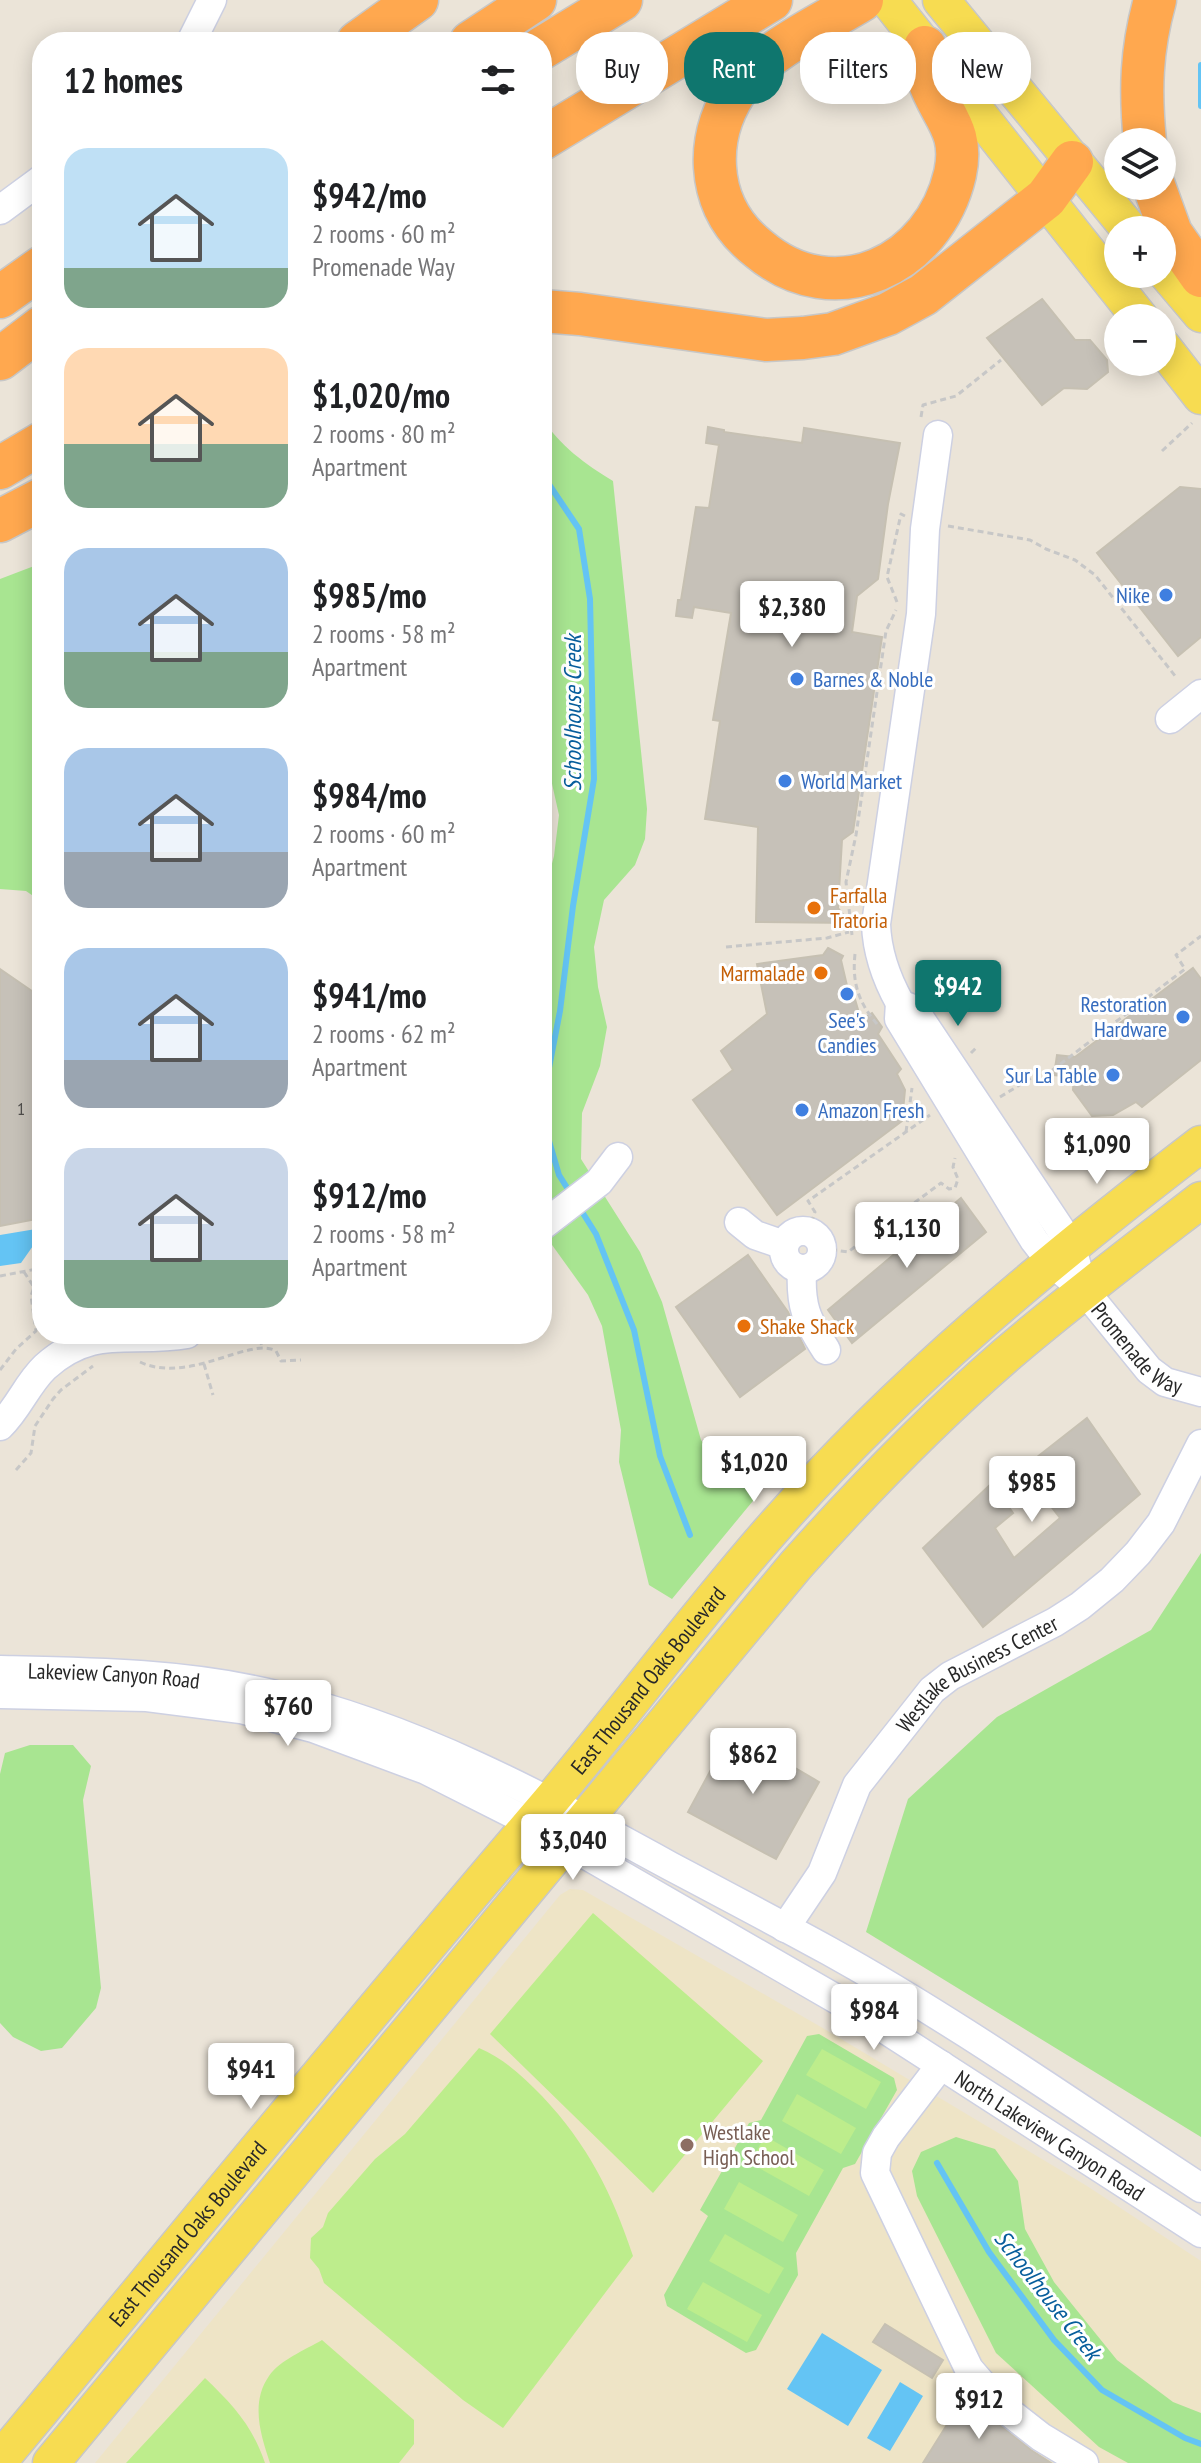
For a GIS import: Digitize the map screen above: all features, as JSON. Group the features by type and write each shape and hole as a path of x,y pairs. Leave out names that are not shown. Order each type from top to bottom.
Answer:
{"highway":[{"path":"372,32 417,0"},
{"path":"486,32 535,0"},
{"path":"552,42 621,0"},
{"path":"552,133 771,0"},
{"path":"862,0 762,61 729,101 719,127 714,152 716,186 728,216 746,239 770,259 800,273 846,277 885,267 904,256 925,237 948,198 958,147 953,125 927,75 918,38"},
{"path":"1144,128 1140,84 1155,0"},
{"path":"552,312 766,340 833,334 888,314 923,295 1046,198 1072,162"},
{"path":"1159,200 1171,233 1201,276"},
{"path":"0,297 32,274"},
{"path":"0,359 32,335"},
{"path":"0,377 32,358"},
{"path":"0,468 32,449"},
{"path":"0,521 32,504"}],"main road":[{"path":"888,0 1129,304"},
{"path":"943,3 1118,216"},
{"path":"1176,285 1201,314"},
{"path":"1176,371 1197,409"},
{"name":"East Thousand Oaks Boulevard","path":"0,2460 540,1813 774,1526 916,1382 1061,1254 1201,1144"},
{"name":"East Thousand Oaks Boulevard","path":"51,2463 796,1565 863,1490 988,1372 1084,1290 1201,1200"}],"street":[{"path":"196,32 212,0"},
{"path":"0,210 32,186"},
{"name":"Promenade Way","path":"929,429 921,614 876,924 877,943 888,982 900,1003 914,1010 919,1017 1084,1290 1149,1370 1165,1382 1201,1392"},
{"path":"1170,719 1201,694"},
{"path":"552,1219 599,1182 618,1157"},
{"path":"739,1222 755,1235 804,1242"},
{"path":"804,1242 788,1262 802,1269 801,1297 806,1319 826,1350"},
{"path":"0,1426 44,1368 68,1349 81,1344"},
{"name":"Westlake Business Center","path":"785,1928 822,1873 857,1785 932,1690 950,1676 1055,1622 1112,1580 1161,1523 1201,1444"},
{"name":"Lakeview Canyon Road","path":"0,1670 159,1675 272,1694 392,1729 575,1832"},
{"name":"Lakeview Canyon Road","path":"0,1694 147,1697 267,1715 313,1728 540,1813"},
{"name":"North Lakeview Canyon Road","path":"575,1832 785,1928 830,1952 963,2033 1201,2188"},
{"name":"North Lakeview Canyon Road","path":"575,1832 1201,2233"},
{"path":"941,2065 886,2137 877,2153 875,2173 969,2369 1000,2405 1041,2437 1084,2463"}],"path":[{"path":"929,429 923,405 956,396 1001,360"},
{"path":"1162,451 1197,409"},
{"path":"939,525 1030,540 1075,560 1095,575 1176,677"},
{"path":"726,947 827,938 850,932"},
{"path":"999,1097 1036,1075 1046,1075 1185,969 1176,955 1201,936"},
{"path":"967,1055 977,1047"},
{"path":"906,1132 913,1082"},
{"path":"932,1114 808,1201 815,1212 804,1242 848,1252 941,1183 949,1189 955,1188 958,1179 953,1161 956,1155"},
{"path":"0,1276 32,1270"},
{"path":"24,1272 32,1284"},
{"path":"0,1370 32,1335"},
{"path":"139,1362 164,1370 204,1364 262,1347 276,1351 285,1363 301,1360"},
{"path":"16,1470 31,1453 35,1426 53,1399 99,1361"},
{"path":"204,1364 213,1395"}],"shaded area":[{"name":"Westlake High School","path":"570,1889 583,1890 821,2027 1087,2186 1201,2261 1201,2463 95,2463 560,1895"}],"green space":[{"path":"552,431 574,454 613,481 647,809 645,839 635,865 604,900 594,947 598,987 607,1027 600,1066 582,1113 581,1159 640,1252 662,1302 701,1440 718,1464 752,1479 757,1496 672,1599 649,1585 619,1462 621,1430 602,1326 588,1295 552,1245 552,864 559,815 552,784"},
{"path":"32,567 32,895 26,891 0,889 0,579"},
{"path":"1201,1553 1201,2137 866,1932 908,1799 997,1717 1151,1630"},
{"path":"30,1745 73,1745 91,1766 83,1800 101,1988 96,2008 62,2048 41,2051 13,2037 0,2023 0,1774 5,1753"},
{"path":"593,1913 763,2061 653,2193 490,2034"},
{"path":"819,2034 894,2078 897,2090 855,2164 843,2168 796,2253 798,2275 756,2350 746,2353 667,2306 664,2295 708,2216 700,2210 749,2123 761,2120 807,2036"},
{"path":"479,2048 520,2075 573,2133 607,2191 633,2256 503,2428 463,2400 324,2283 319,2269 310,2258 311,2238 323,2227 328,2213 375,2159 405,2134"},
{"path":"822,2049 881,2082 866,2109 806,2075"},
{"path":"797,2094 856,2128 841,2154 782,2121"},
{"path":"765,2136 824,2170 809,2196 750,2163"},
{"path":"956,2137 995,2149 1018,2181 1025,2229 1054,2282 1117,2360 1173,2402 1201,2413 1201,2463 1128,2463 1099,2447 996,2353 917,2196 912,2171 921,2152"},
{"path":"739,2182 798,2215 783,2242 724,2209"},
{"path":"725,2234 784,2268 769,2294 709,2261"},
{"path":"703,2282 762,2315 747,2342 687,2309"},
{"path":"322,2340 414,2420 414,2444 399,2463 270,2463 259,2420 263,2386 280,2365"},
{"path":"205,2378 241,2416 265,2463 126,2463"}],"water":[{"path":"32,1230 32,1247 21,1263 0,1266 0,1235"},
{"path":"822,2333 882,2370 848,2426 787,2389"},
{"path":"900,2382 923,2396 890,2451 867,2438"}],"building":[{"path":"1042,299 1075,340 1090,340 1104,356 1104,375 1087,389 1064,388 1042,405 987,338"},
{"path":"708,427 802,443 804,428 900,443 878,579 857,596 852,632 882,637 853,832 842,840 838,908 850,923 756,922 758,827 705,819 720,721 713,720 731,613 694,607 692,618 676,616 696,507 709,508 719,445 706,443"},
{"name":"Nike","path":"1180,487 1201,489 1201,637 1178,656 1097,553"},
{"name":"Amazon Fresh","path":"828,948 843,956 841,960 848,990 852,989 861,1020 872,1013 882,1027 878,1034 901,1069 897,1074 905,1090 902,1121 777,1215 693,1100 733,1070 721,1051 767,1014 757,964 823,955"},
{"path":"1193,968 1201,979 1201,1060 1142,1107 1136,1102 1113,1115 1092,1116 1073,1090 1074,1077 1054,1075 1057,1055 1075,1057"},
{"path":"0,969 32,991 32,1220 0,1226"},
{"path":"961,1198 986,1232 852,1343 828,1310"},
{"name":"Shake Shack","path":"748,1255 788,1312 805,1349 740,1397 676,1307"},
{"path":"1087,1418 1140,1494 983,1627 923,1548 992,1483 1013,1513 995,1528 1014,1558 1060,1518 1022,1469"},
{"path":"732,1731 819,1782 776,1859 688,1812"},
{"path":"885,2324 943,2360 932,2378 873,2342"},
{"path":"963,2399 983,2411 1051,2463 923,2463"}],"waterway":[{"path":"1201,65 1201,106"},
{"name":"Schoolhouse Creek","path":"552,489 579,529 590,599 594,779 552,1052"},
{"name":"Schoolhouse Creek","path":"552,1151 559,1175 571,1194"},
{"name":"Schoolhouse Creek","path":"579,1207 596,1234 634,1330 660,1456 690,1535"},
{"name":"Schoolhouse Creek","path":"937,2163 989,2252 1054,2340 1102,2390 1201,2444"}],"place":[{"name":"Nike","path":"1166,595"},
{"name":"Barnes & Noble","path":"797,679"},
{"name":"World Market","path":"785,781"},
{"name":"Farfalla Tratoria","path":"814,908"},
{"name":"Marmalade","path":"821,973"},
{"name":"See's Candies","path":"847,994"},
{"name":"Restoration Hardware","path":"1183,1017"},
{"name":"Sur La Table","path":"1113,1075"},
{"name":"Amazon Fresh","path":"802,1110"},
{"name":"Shake Shack","path":"744,1326"},
{"name":"Westlake High School","path":"687,2145"}]}
